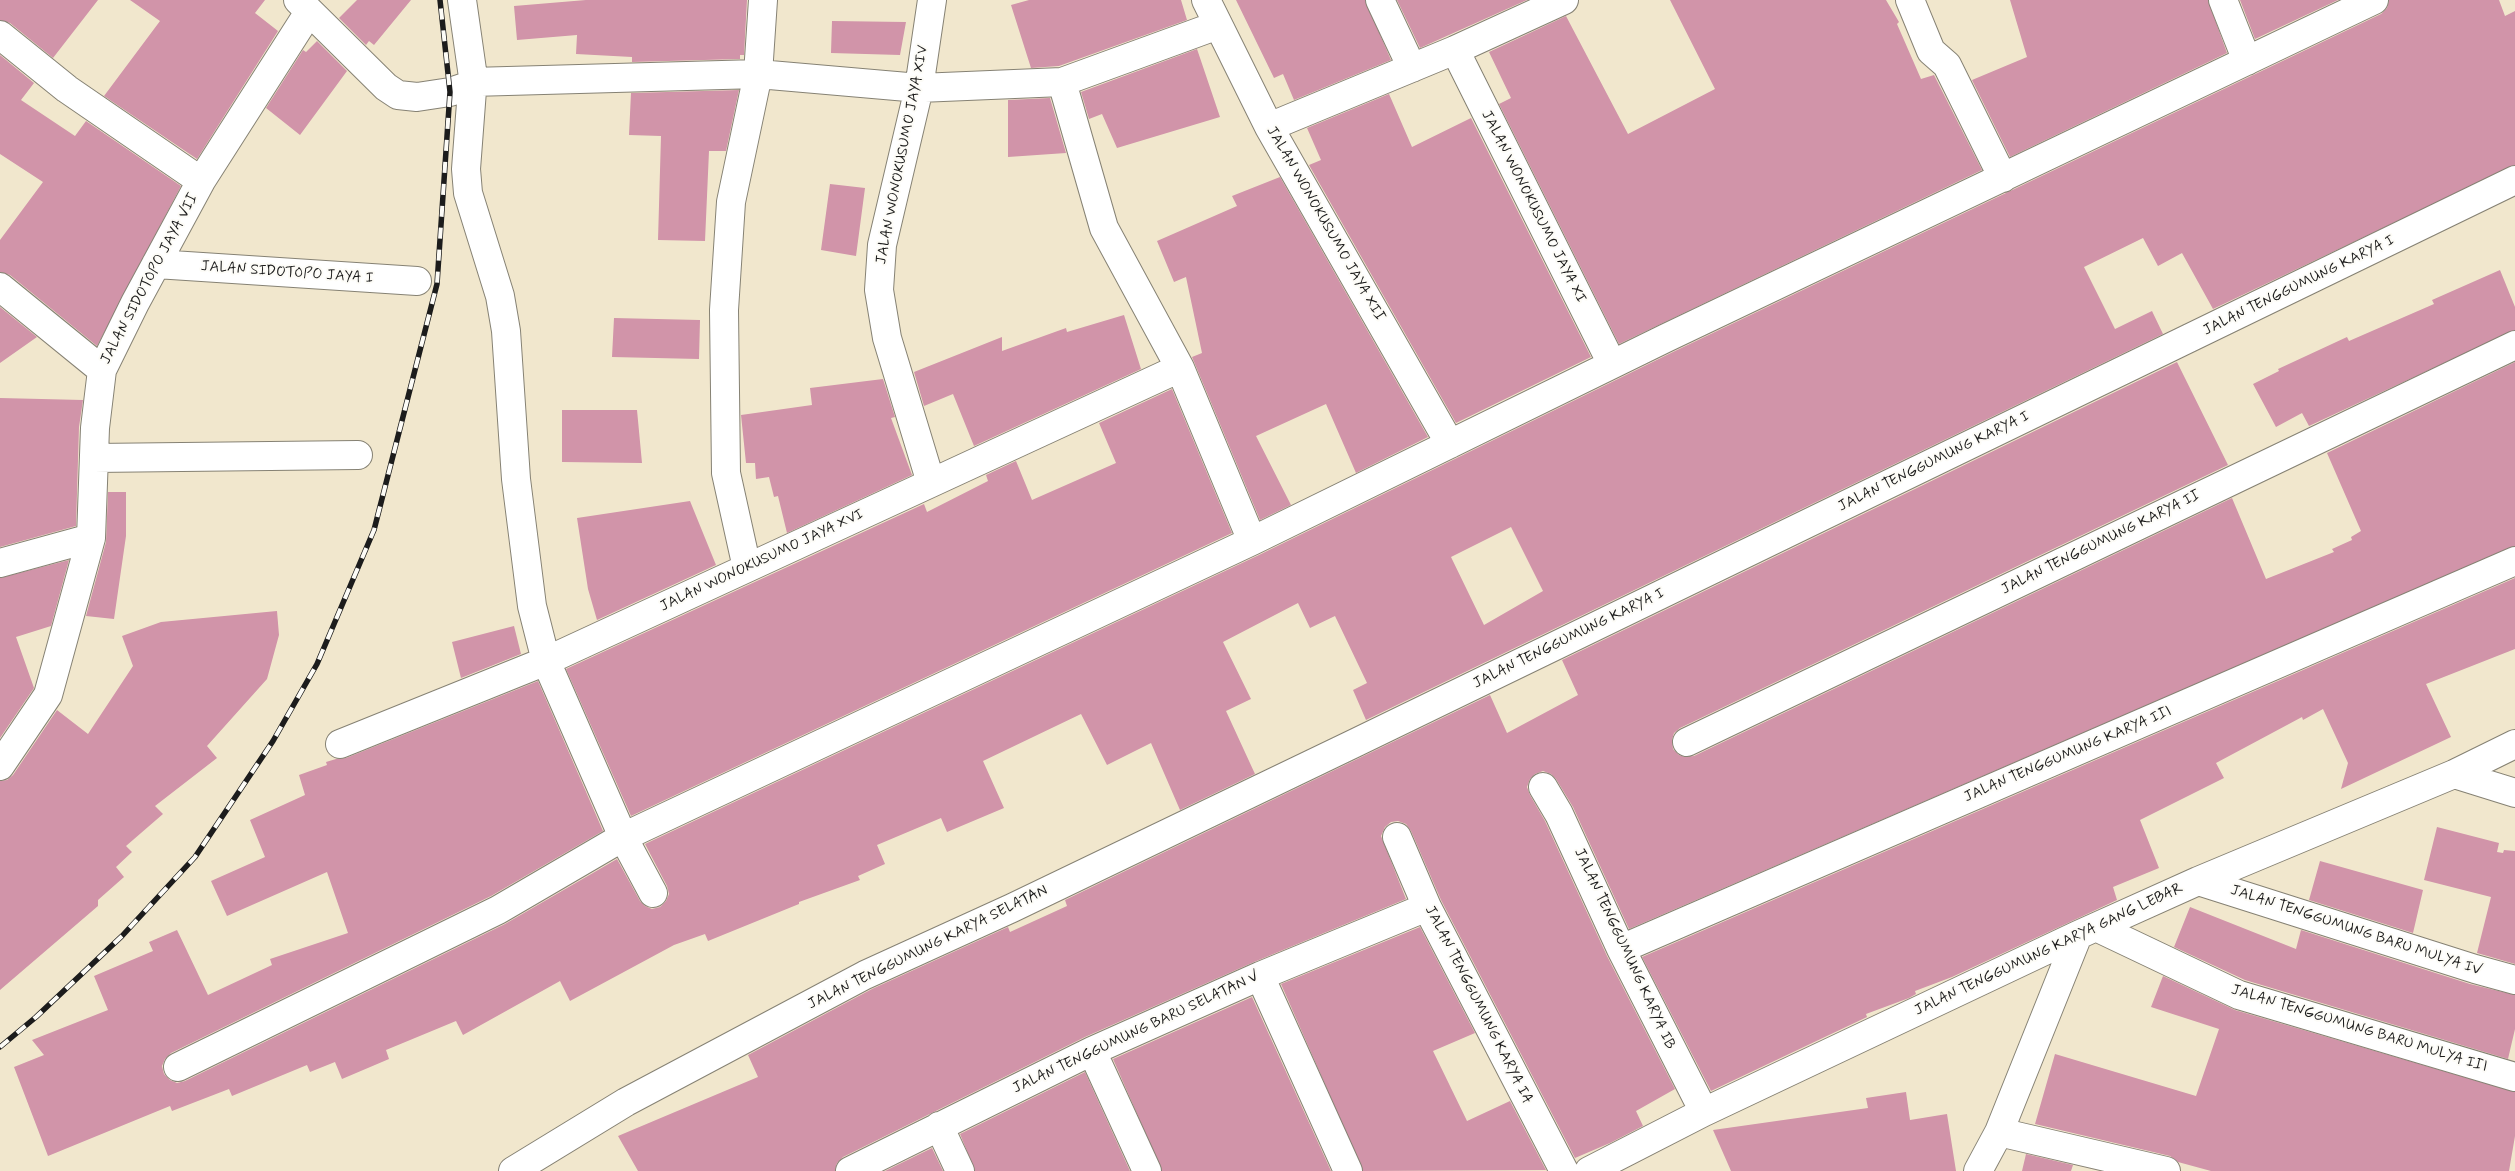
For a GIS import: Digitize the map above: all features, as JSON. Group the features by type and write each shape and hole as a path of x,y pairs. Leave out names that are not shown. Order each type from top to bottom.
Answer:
{"street":[{"path":"462,0 461,87 468,193 500,296 506,331 516,480 532,606 546,662 623,837 653,893"},
{"path":"747,568 726,473 724,310 731,202 758,74 763,0"},
{"name":"JALAN WONOKUSUMO JAYA XIV","path":"932,0 919,88 882,245 878,290 887,338 932,483"},
{"name":"JALAN WONOKUSUMO JAYA XII","path":"1206,0 1269,127 1450,444"},
{"path":"1380,0 1412,68"},
{"path":"1269,127 1455,50 1564,0"},
{"path":"1910,0 1932,51 1947,65 2003,178"},
{"path":"2223,0 2247,61"},
{"path":"178,1067 498,910 623,837 1252,541 1612,364 2374,0"},
{"path":"304,6 361,65 398,95 417,97 461,87 758,74 919,88 1062,82 1218,25"},
{"name":"JALAN SIDOTOPO JAYA VII","path":"0,766 48,695 91,538 95,428 102,370 201,181 304,6"},
{"path":"0,35 68,90 201,181"},
{"name":"JALAN WONOKUSUMO JAYA XI","path":"1455,50 1612,364"},
{"path":"1062,82 1104,228 1180,368 1252,541"},
{"name":"JALAN TENGGUMUNG KARYA I","path":"1352,744 2515,180"},
{"name":"JALAN SIDOTOPO JAYA I","path":"156,264 417,281"},
{"path":"0,287 102,370"},
{"name":"JALAN TENGGUMUNG KARYA II","path":"1687,742 2515,345"},
{"name":"JALAN WONOKUSUMO JAYA XVI","path":"340,744 546,662 1180,368"},
{"path":"94,458 358,455"},
{"path":"0,563 91,538"},
{"name":"JALAN TENGGUMUNG KARYA III","path":"1621,949 2515,562"},
{"name":"JALAN TENGGUMUNG KARYA SELATAN","path":"513,1171 626,1102 865,976 1012,908 1352,744"},
{"name":"JALAN TENGGUMUNG KARYA GANG LEBAR","path":"1589,1171 1704,1112 2087,931 2198,881 2454,774 2515,744"},
{"path":"2454,774 2515,793"},
{"name":"JALAN TENGGUMUNG KARYA IB","path":"1543,787 1582,860 1621,949 1704,1112"},
{"name":"JALAN TENGGUMUNG KARYA IA","path":"1397,837 1427,907 1564,1171"},
{"name":"JALAN TENGGUMUNG BARU MULYA IV","path":"2198,881 2465,966 2515,980"},
{"name":"JALAN TENGGUMUNG BARU SELATAN V","path":"850,1171 1092,1051 1260,976 1427,907"},
{"path":"1978,1171 1999,1132 2087,931"},
{"name":"JALAN TENGGUMUNG BARU MULYA III","path":"2087,931 2239,995 2515,1077"},
{"path":"1260,976 1348,1171"},
{"path":"1092,1051 1147,1171"},
{"path":"939,1126 960,1171"},
{"path":"1999,1132 2166,1171"}],"building":[{"path":"0,0 98,0 53,58 10,23 0,20"},
{"path":"130,0 265,0 255,13 278,31 197,159 104,96 160,21"},
{"path":"357,0 411,0 374,45 369,41 366,45 339,18"},
{"path":"586,0 747,0 744,55 740,55 740,59 632,62 632,57 576,54 577,35 517,40 514,6"},
{"path":"1029,0 1181,0 1187,20 1059,66 1031,68 1011,5"},
{"path":"1236,0 1365,0 1391,60 1294,100 1283,74 1274,78"},
{"path":"1397,0 1527,0 1420,48"},
{"path":"1670,0 1886,0 1899,22 1897,24 1921,79 1934,75 1982,170 1619,344 1499,104 1511,98 1489,52 1566,16 1628,134 1715,89"},
{"path":"2010,0 2208,0 2227,53 2010,157 1972,80 2027,57"},
{"path":"2240,0 2338,0 2255,39"},
{"path":"2389,0 2499,0 2505,16 2515,11 2515,165 2213,309 2182,253 2158,266 2143,238 2084,267 2115,329 2152,311 2163,334 1366,720 1353,690 1367,683 1335,616 1310,628 1298,603 1223,642 1251,699 1226,711 1255,774 1180,810 1151,743 1107,765 1081,714 983,761 1004,808 947,832 941,818 877,845 885,864 858,876 860,880 799,902 799,904 708,941 705,934 674,945 570,1001 560,981 463,1035 456,1021 386,1050 389,1059 342,1079 335,1062 310,1072 307,1065 232,1096 229,1089 172,1111 170,1106 48,1156 14,1067 44,1055 32,1040 108,1010 94,976 153,951 149,942 177,930 208,995 272,965 270,959 348,933 327,872 227,916 211,881 265,857 250,820 305,795 299,775 327,765 326,762 346,758 538,681 603,831 491,896 171,1053 165,1059 162,1066 164,1074 170,1080 177,1083 185,1081 505,924 617,859 640,901 652,909 660,907 666,901 669,894 667,886 645,844 1259,555 1673,352 2381,14 2387,8","holes":["1511,527 1543,591 1484,625 1451,557"]},
{"path":"832,21 906,22 900,55 831,53"},
{"path":"317,41 347,71 300,135 266,108 303,50 306,52"},
{"path":"1197,49 1220,117 1117,148 1102,114 1089,119 1081,92"},
{"path":"0,55 34,83 21,100 75,136 86,121 181,186 97,346 10,275 0,272 0,240 43,182 0,154"},
{"path":"739,90 726,151 709,151 705,241 658,240 661,136 629,135 631,93"},
{"path":"1389,94 1412,147 1471,118 1591,357 1456,423 1309,165 1321,160 1307,128"},
{"path":"1050,98 1066,153 1008,157 1008,100"},
{"path":"1280,177 1428,437 1356,473 1326,404 1256,436 1291,505 1260,520 1192,357 1202,353 1186,277 1174,282 1157,241 1237,206 1232,196"},
{"path":"830,184 865,188 856,256 821,250"},
{"path":"2500,270 2515,307 2515,330 2309,426 2302,413 2276,427 2253,384 2279,371 2278,369 2347,337 2349,341 2434,304 2432,300"},
{"path":"0,307 37,337 0,363"},
{"path":"1124,315 1141,369 974,446 953,394 924,406 914,372 1002,337 1002,351 1066,328 1067,332"},
{"path":"614,318 700,320 699,359 612,357"},
{"path":"2177,362 2228,465 1680,728 1674,733 1672,740 1673,749 1679,755 1685,757 1694,756 2232,498 2266,579 2334,552 2332,549 2352,540 2351,537 2361,531 2327,453 2515,362 2515,546 1629,929 1573,807 1551,774 1543,771 1535,774 1530,779 1527,787 1530,795 1545,821 1607,956 1675,1089 1636,1111 1643,1126 1610,1143 1575,1158 1441,900 1411,831 1406,824 1398,821 1391,822 1385,827 1381,836 1406,899 1254,962 1085,1037 843,1157 837,1163 835,1171 638,1171 618,1136 758,1077 748,1055 872,989 1008,927 1010,932 1067,906 1065,900 1490,695 1507,733 1578,695 1562,660"},
{"path":"883,379 895,417 891,418 912,475 787,533 778,496 774,497 769,477 756,479 755,463 746,463 741,415 812,405 810,388"},
{"path":"1172,389 1232,533 631,816 566,669 924,504 927,512 988,481 986,475 1016,461 1032,500 1116,463 1099,423"},
{"path":"0,398 83,400 79,427 76,526 0,547"},
{"path":"562,410 637,410 642,463 562,462"},
{"path":"108,492 126,492 126,536 114,619 86,616 106,542"},
{"path":"690,501 716,565 597,620 588,589 577,518"},
{"path":"69,560 51,626 16,637 34,688 0,738 0,578"},
{"path":"2515,578 2515,649 2426,684 2451,737 2341,789 2348,763 2323,709 2303,720 2302,717 2216,763 2224,778 2140,820 2159,868 2113,887 2117,900 1952,977 1915,991 1916,994 1909,998 1866,1014 1867,1017 1711,1091 1642,957"},
{"path":"277,611 279,635 267,679 207,746 217,758 155,806 163,814 126,846 132,852 116,867 124,877 98,900 98,906 0,990 0,781 7,780 13,775 57,710 88,734 133,666 122,636 161,622"},
{"path":"514,626 521,654 461,678 452,642"},
{"path":"2437,827 2499,843 2497,852 2503,853 2504,850 2515,851 2515,964 2477,953 2491,897 2424,880"},
{"path":"2320,861 2423,890 2413,933 2309,900"},
{"path":"2190,907 2296,949 2301,930 2470,984 2515,995 2515,1029 2508,1059 2245,980 2174,947"},
{"path":"1420,927 1475,1033 1433,1051 1467,1121 1510,1101 1546,1170 1363,1171 1281,984"},
{"path":"2163,976 2235,1010 2515,1092 2515,1136 2509,1171 2211,1171 2178,1162 2170,1156 2035,1124 2055,1054 2196,1096 2219,1029 2151,1007"},
{"path":"1252,997 1331,1171 1162,1171 1113,1059"},
{"path":"1085,1072 1130,1171 975,1171 960,1134"},
{"path":"1906,1092 1910,1120 1947,1114 1956,1171 1731,1171 1713,1130 1868,1108 1866,1098"},
{"path":"932,1148 943,1171 885,1171"},
{"path":"2026,1154 2073,1165 2071,1171 2022,1171"}],"railway":[{"path":"0,1047 36,1017 122,936 195,857 273,741 317,664 374,530 437,284 450,92 440,0"}]}
